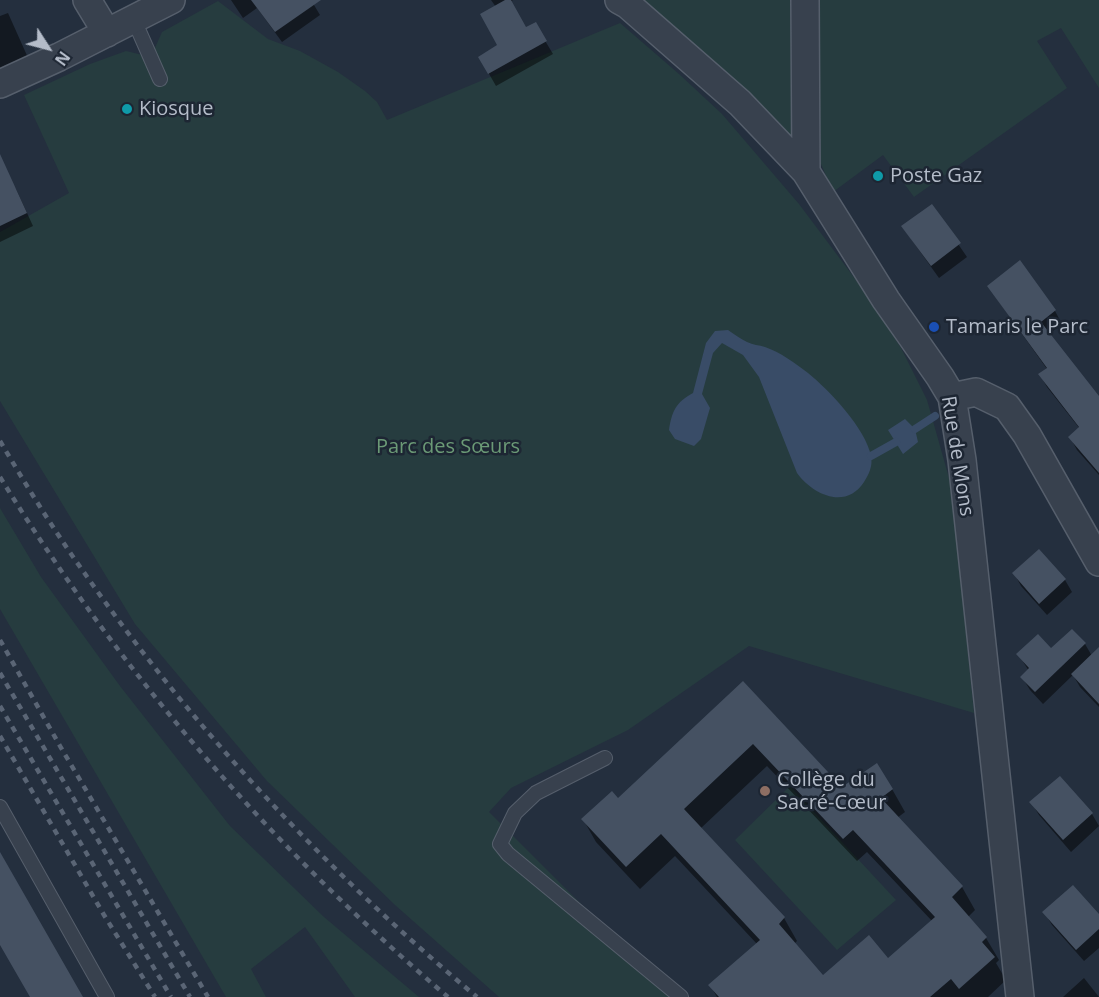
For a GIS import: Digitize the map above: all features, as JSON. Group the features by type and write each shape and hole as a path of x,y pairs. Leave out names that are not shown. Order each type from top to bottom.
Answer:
{"street":[{"path":"87,0 107,33"},
{"path":"0,84 171,0"},
{"name":"Rue de Mons","path":"619,0 628,5 740,103 806,172 886,300 952,397 962,460 1020,997"},
{"path":"805,0 806,172"},
{"path":"952,397 976,392 1007,407 1027,435 1099,562"}],"lane":[{"path":"134,20 160,79"},
{"path":"605,759 536,793 515,813 500,844 508,854 681,997"},
{"path":"0,807 107,997"}],"green space":[{"path":"626,0 792,0 794,140"},
{"path":"817,0 1099,0 1099,88 1061,28 1037,41 1067,88 914,197 883,155 833,192 821,164"},
{"name":"Parc des Sœurs","path":"218,1 268,39 300,51 338,72 365,91 377,102 387,120 620,23 722,114 799,204 868,296 901,348 927,400 951,485 974,713 749,646 628,730 511,788 489,812 674,997 499,997 395,905 267,781 135,624 0,401 0,232 69,193 24,95 90,64 126,51 151,57 162,32"},
{"path":"0,508 41,577 120,686 230,826 324,917 419,997 355,997 305,927 251,969 266,997 226,997 0,609"},
{"path":"790,786 896,900 837,950 735,840"}],"water":[{"path":"728,330 747,342 771,349 793,362 817,380 846,411 862,434 871,456 869,473 857,491 848,496 830,496 820,493 804,481 797,473 759,377 743,355 722,343 713,353 702,394 710,408 701,439 694,446 675,439 669,430 672,417 682,400 693,393 706,343 715,331"},
{"path":"905,419 915,429 918,442 903,454 888,430"}],"building":[{"path":"251,0 321,0 275,32"},
{"path":"505,0 511,0 526,27 536,22 547,41 488,74 478,57 497,45 480,14"},
{"path":"0,154 27,213 0,226"},
{"path":"932,204 961,243 931,266 901,226"},
{"path":"1020,260 1056,310 1041,322 1099,396 1099,473 1068,437 1079,427 1038,374 1047,368 987,286"},
{"path":"1039,549 1066,579 1039,604 1012,573"},
{"path":"1072,629 1086,643 1035,692 1020,677 1029,668 1016,654 1038,634 1051,648"},
{"path":"1099,647 1099,704 1071,674"},
{"path":"743,681 842,787 877,763 893,789 881,798 963,886 952,897 987,937 982,942 995,957 959,989 951,979 930,997 719,997 708,985 760,940 661,834 626,867 581,819 612,791 618,798","holes":["753,744 843,839 853,830 935,917 888,958 869,935 823,975 779,924 785,917 684,809"]},
{"path":"1060,776 1093,813 1063,840 1029,802"},
{"path":"0,852 83,997 30,997 0,945"},
{"path":"1073,885 1099,914 1099,929 1076,950 1042,912"}],"waterway":[{"path":"915,429 935,416"},
{"path":"871,456 896,442"}],"railway":[{"path":"0,441 40,507 83,571 170,687 217,743 316,850 422,950 477,997"},
{"path":"0,477 47,550 97,621 203,755 260,819 320,880 448,997"},
{"path":"0,640 208,997"},
{"path":"0,673 190,997"},
{"path":"0,706 171,997"},
{"path":"0,736 104,915 155,997"}],"place":[{"name":"Kiosque","path":"127,109"},
{"name":"Poste Gaz","path":"878,176"},
{"name":"Tamaris le Parc","path":"934,327"},
{"name":"Collège du Sacré-Cœur","path":"765,791"}]}
